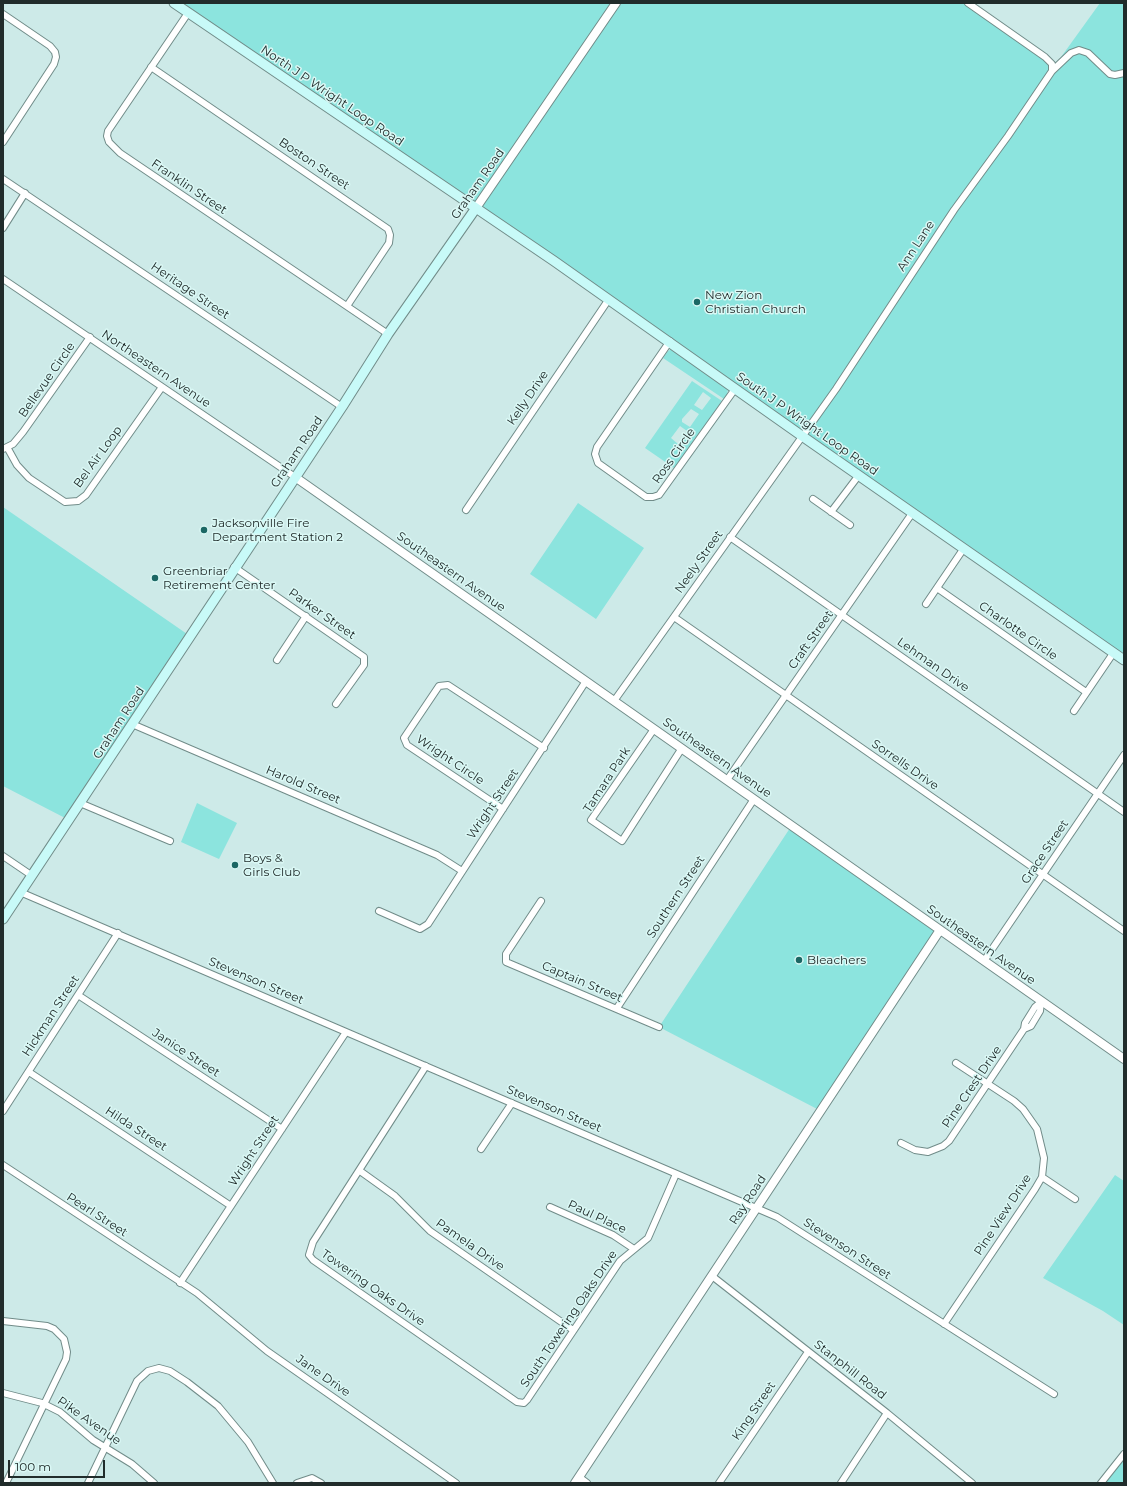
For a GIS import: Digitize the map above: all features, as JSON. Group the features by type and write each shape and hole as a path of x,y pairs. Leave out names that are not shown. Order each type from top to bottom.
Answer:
{"main road":[{"name":"North J P Wright Loop Road","path":"174,3 476,208"},
{"name":"South J P Wright Loop Road","path":"476,208 670,341 735,389 1124,660"},
{"name":"Graham Road","path":"3,919 234,567 342,407 388,334 476,208"}],"street":[{"name":"Graham Road","path":"476,208 616,3"},
{"path":"968,3 1045,57 1052,64 1052,71"},
{"name":"Franklin Street","path":"188,13 108,131 108,142 120,153 388,334"},
{"path":"3,14 50,46 55,52 56,57 54,64 3,142"},
{"name":"Ann Lane","path":"802,436 836,389 954,210 1005,140 1052,71 1071,53 1079,50 1088,54 1110,74 1115,76 1124,73"},
{"name":"Boston Street","path":"151,67 388,229 390,235 389,243 347,306"},
{"name":"Heritage Street","path":"3,179 342,407"},
{"path":"3,228 25,193"},
{"name":"Northeastern Avenue","path":"3,279 295,477"},
{"name":"Kelly Drive","path":"466,510 609,299"},
{"name":"Bellevue Circle","path":"5,448 13,444 23,432 90,337"},
{"name":"Ross Circle","path":"670,341 597,447 595,454 598,463 646,497 659,495 735,389"},
{"name":"Bel Air Loop","path":"5,448 16,465 29,478 65,502 78,501 86,495 162,387"},
{"name":"Neely Street","path":"614,701 802,436"},
{"path":"831,512 859,475"},
{"name":"Southeastern Avenue","path":"295,477 1124,1059"},
{"path":"813,499 850,525"},
{"name":"Craft Street","path":"728,780 913,512"},
{"name":"Lehman Drive","path":"730,537 1124,812"},
{"path":"926,604 964,548"},
{"name":"Parker Street","path":"234,567 364,657 364,665 336,704"},
{"name":"Charlotte Circle","path":"937,588 1086,692"},
{"path":"277,660 306,616"},
{"name":"Sorrells Drive","path":"674,617 1124,931"},
{"path":"1074,711 1114,652"},
{"name":"Wright Street","path":"379,911 413,926 424,928 428,924 462,870 544,748 586,681"},
{"name":"Wright Circle","path":"503,809 407,745 404,738 439,686 448,685 544,748"},
{"name":"Harold Street","path":"132,724 436,855 462,870"},
{"name":"Tamara Park","path":"654,729 591,820 622,841 682,748"},
{"name":"Grace Street","path":"984,961 1124,755"},
{"name":"Southern Street","path":"617,1008 754,799"},
{"path":"80,803 170,841"},
{"path":"3,856 31,876"},
{"name":"Stevenson Street","path":"20,892 777,1217 1054,1394"},
{"name":"Captain Street","path":"541,901 508,951 506,962 659,1027"},
{"name":"Ray Road","path":"577,1480 940,930"},
{"name":"Hickman Street","path":"3,1111 118,933"},
{"name":"Janice Street","path":"78,995 282,1129"},
{"name":"Pine Crest Drive","path":"901,1143 922,1152 935,1150 943,1146 953,1136 1024,1029 1031,1026 1040,1011 1041,1002"},
{"name":"Wright Street","path":"180,1283 346,1032"},
{"name":"Pine View Drive","path":"944,1324 1042,1177 1042,1147 1037,1129 1023,1109 956,1063"},
{"name":"Towering Oaks Drive","path":"426,1066 313,1242 308,1253 310,1258 510,1398"},
{"name":"Hilda Street","path":"29,1072 232,1206"},
{"path":"481,1149 512,1103"},
{"name":"Pearl Street","path":"3,1165 180,1283"},
{"name":"Pamela Drive","path":"360,1171 395,1196 430,1231 573,1330"},
{"name":"South Towering Oaks Drive","path":"510,1398 516,1402 524,1403 620,1260 648,1238 676,1174"},
{"path":"1042,1177 1075,1199"},
{"name":"Paul Place","path":"550,1207 613,1235 634,1249"},
{"name":"Stanphill Road","path":"712,1276 888,1413 972,1483"},
{"name":"Jane Drive","path":"180,1283 197,1293 267,1351 456,1483"},
{"path":"3,1321 47,1326 54,1329 64,1338 67,1352 66,1359 6,1483"},
{"name":"King Street","path":"719,1483 808,1352"},
{"path":"88,1483 140,1378 148,1371 155,1369 166,1369 203,1393 223,1412 248,1442 273,1483"},
{"name":"Pike Avenue","path":"3,1393 44,1404 60,1412 93,1440 132,1464 154,1483"},
{"path":"841,1483 888,1413"},
{"path":"1101,1483 1124,1454"},
{"path":"297,1483 312,1478 321,1483"},
{"path":"577,1480 587,1483"}],"shaded area":[{"path":"174,3 968,3 1056,64 1100,3 1124,3 1124,660"},
{"path":"672,349 728,389 727,395 724,399 663,358 668,351"},
{"path":"692,381 722,401 674,468 645,448","holes":["703,392 711,398 702,410 694,405","691,409 699,414 690,427 682,422 682,419","680,426 687,431 678,444 671,438"]},
{"path":"578,503 644,548 596,619 530,574"},
{"path":"3,507 190,636 69,820 3,786"},
{"path":"197,803 237,823 219,859 181,842"},
{"path":"792,825 940,930 821,1111 659,1027"},
{"path":"1115,1175 1124,1181 1124,1325 1103,1311 1043,1278"},
{"path":"1124,1454 1124,1483 1101,1483"}],"place":[{"name":"New Zion Christian Church","path":"697,302"},
{"name":"Jacksonville Fire Department Station 2","path":"204,530"},
{"name":"Greenbriar Retirement Center","path":"155,578"},
{"name":"Boys & Girls Club","path":"235,865"},
{"name":"Bleachers","path":"799,960"}]}
